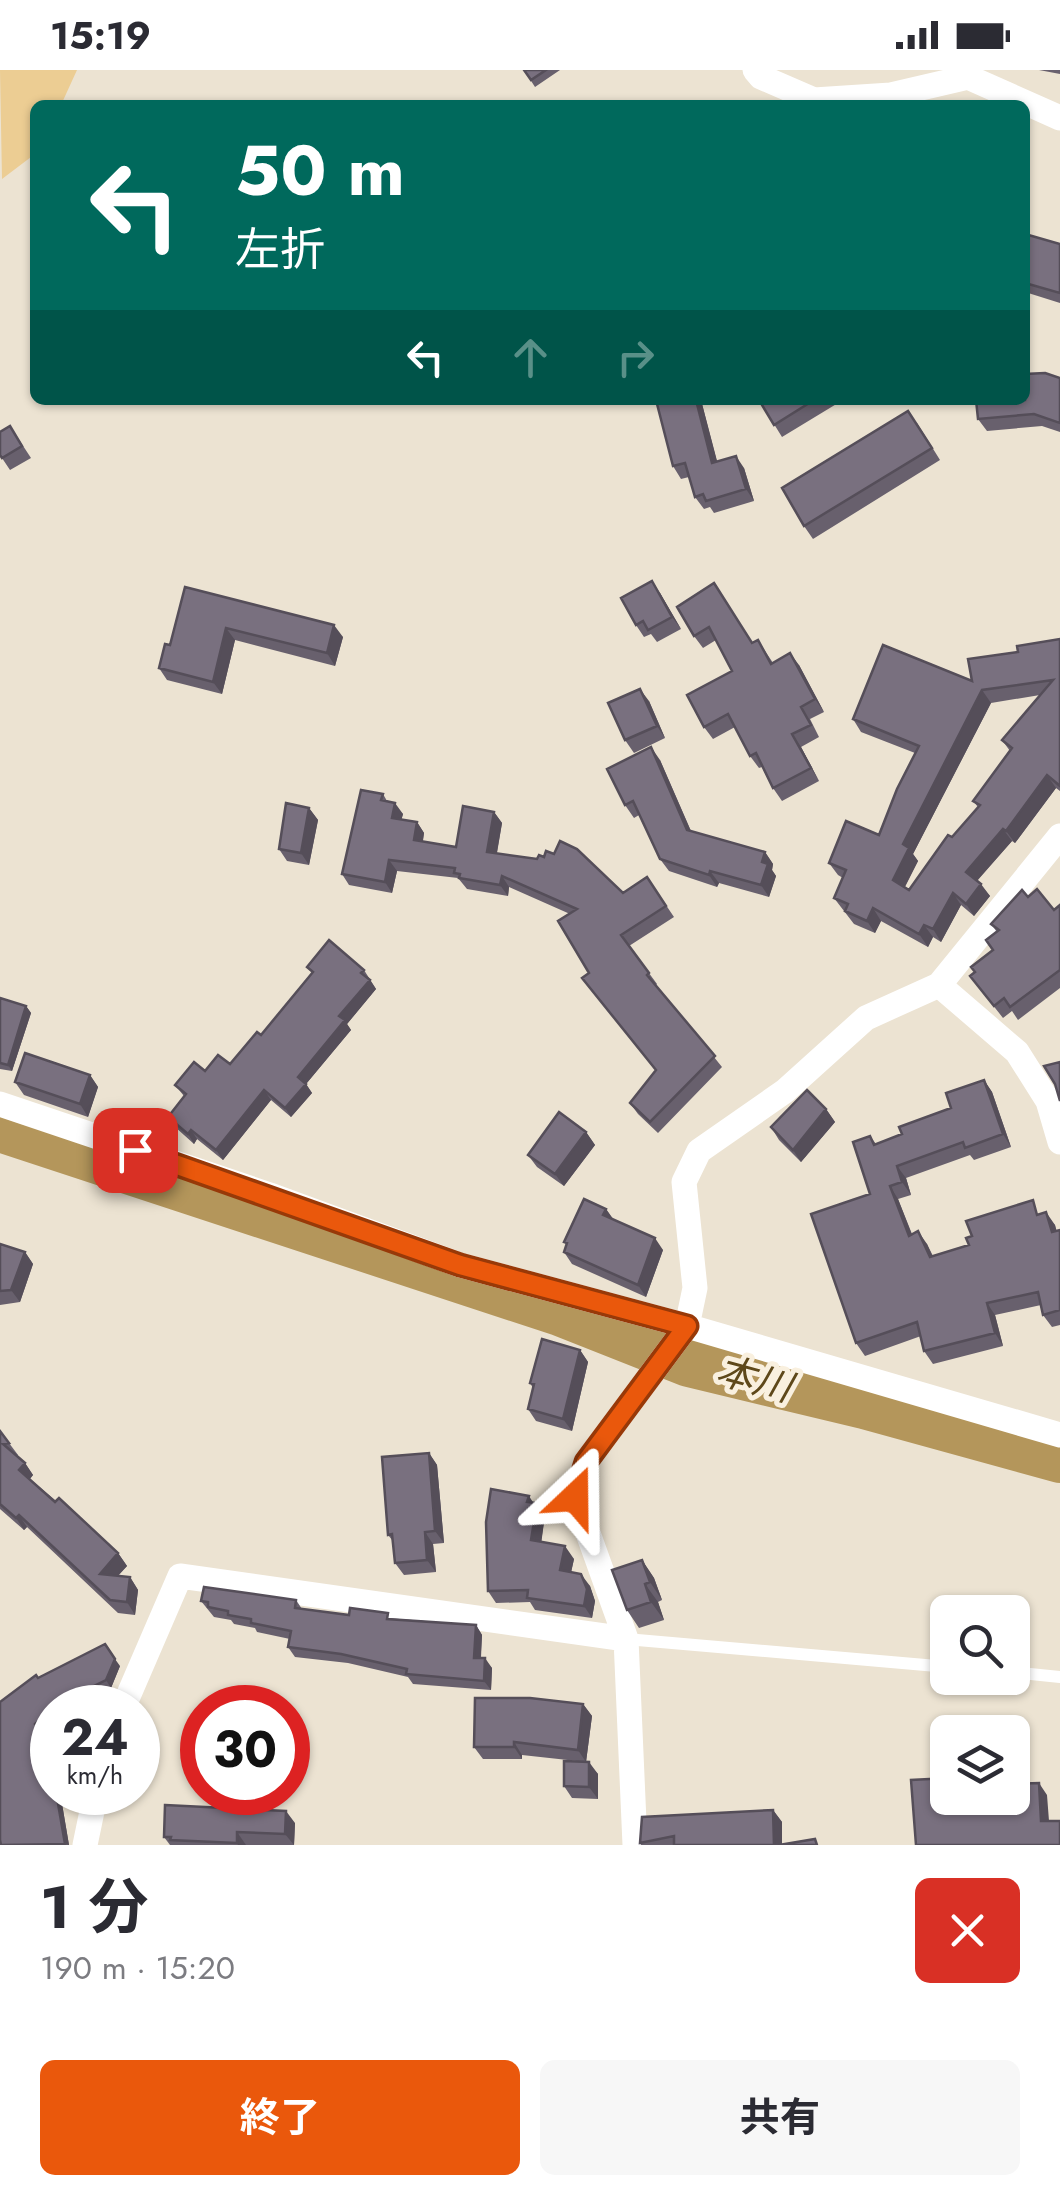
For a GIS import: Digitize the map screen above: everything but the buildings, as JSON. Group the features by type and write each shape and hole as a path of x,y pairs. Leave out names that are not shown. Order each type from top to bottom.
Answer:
{"street":[{"path":"754,70 761,77 814,100 890,95 968,77 1020,100"},
{"path":"1030,105 1060,118"},
{"path":"635,1845 626,1638 575,1497 586,1462 675,1343 695,1288 684,1182 699,1151 785,1091 866,1018 939,986 1060,836"},
{"path":"939,986 1017,1052 1048,1101 1060,1142"},
{"path":"0,1104 270,1195 675,1343 1060,1435"},
{"path":"133,1685 180,1576 626,1638"},
{"path":"85,1845 91,1815"}],"lane":[{"path":"626,1638 930,1665"},
{"path":"1030,1674 1060,1676"}],"shaded area":[{"path":"0,70 77,70 63,100 30,100 30,158 2,179"}],"waterway":[{"name":"本川","path":"0,1127 560,1311 689,1362 864,1404 1060,1458"}],"route":[{"path":"135,1150 460,1265 687,1326 586,1462 575,1497"}]}
